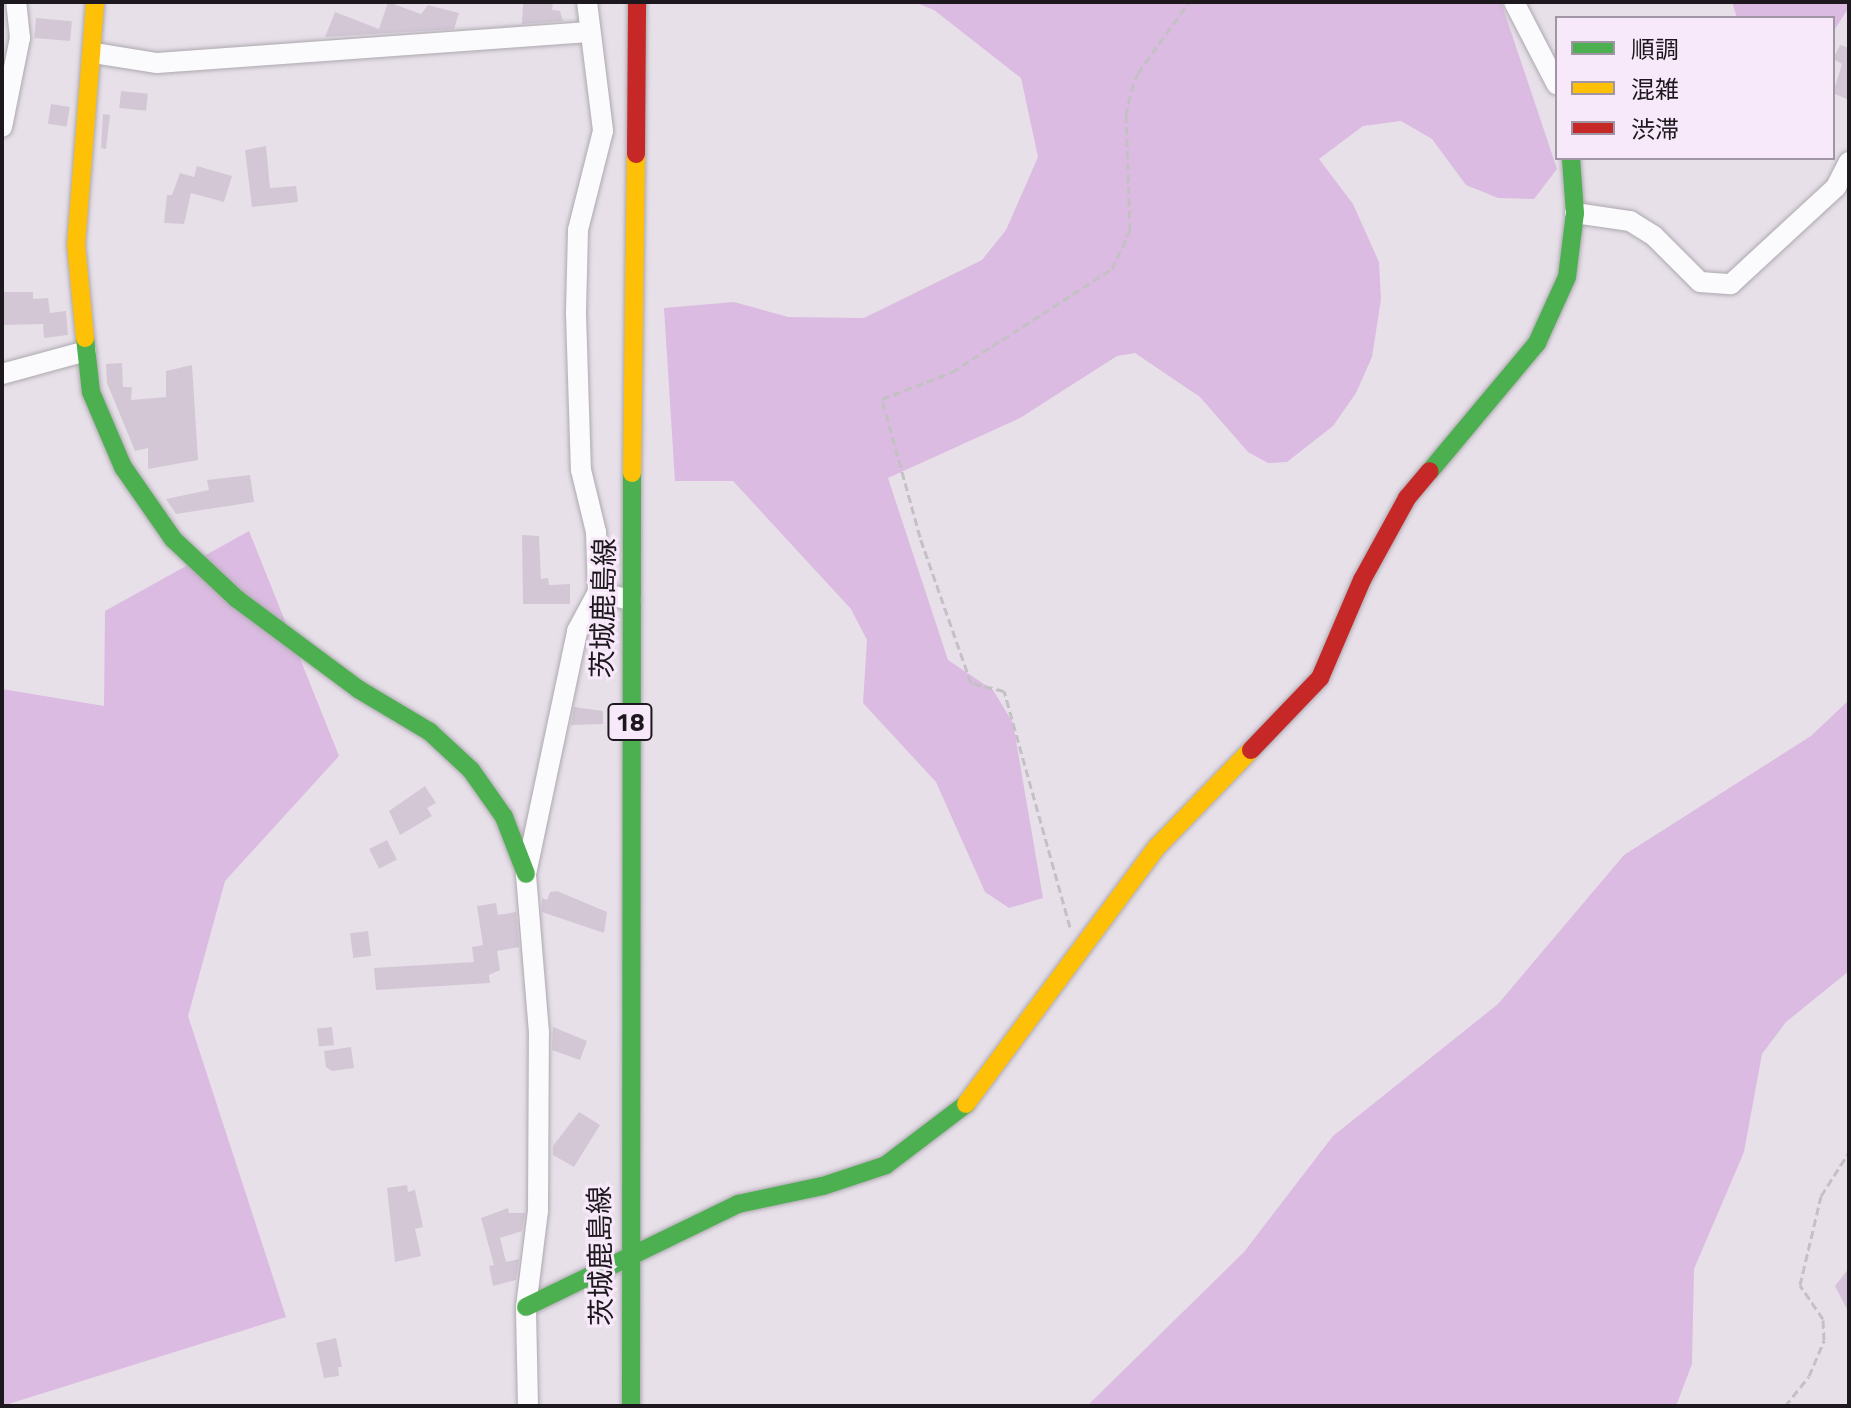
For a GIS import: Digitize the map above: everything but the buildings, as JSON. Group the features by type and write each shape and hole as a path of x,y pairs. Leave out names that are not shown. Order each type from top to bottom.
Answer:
{"street":[{"path":"2,127 20,38 16,2"},
{"path":"95,2 94,53 76,245 86,351 101,422 123,467 173,539 277,631 451,750 491,794 526,874"},
{"path":"528,1406 526,1307 538,1211 539,1033 526,874 577,631 598,592 596,532 581,470 576,314 578,230 603,131 587,2"},
{"name":"茨城鹿島線","path":"631,1406 627,1260 637,2"},
{"path":"1514,2 1555,81"},
{"path":"94,53 157,63 589,32"},
{"path":"602,117 637,119"},
{"path":"526,1307 738,1204 823,1186 886,1165 976,1096 1078,955 1201,797 1288,716 1320,678 1362,580 1407,498 1537,343 1553,316 1567,277 1575,213 1571,160"},
{"path":"1575,213 1630,221 1654,236 1700,282 1731,284 1836,187 1849,162"},
{"path":"2,374 86,351"},
{"path":"598,592 631,600"}],"path":[{"path":"1078,955 1004,691 971,683 920,537 882,399 952,372 1064,304 1112,269 1130,230 1126,115 1131,91 1138,73 1189,2"},
{"path":"1785,1406 1809,1376 1824,1340 1823,1319 1800,1285 1821,1196 1849,1152"}],"shaded area":[{"path":"914,2 1501,2 1557,169 1534,199 1498,198 1466,185 1432,139 1401,121 1363,126 1319,159 1353,204 1379,262 1381,299 1372,357 1356,393 1333,426 1287,462 1268,463 1248,452 1200,397 1135,353 1117,356 1020,418 888,478 948,660 993,690 1013,723 1043,898 1009,908 985,892 936,782 863,703 867,640 851,609 733,481 675,481 664,308 734,302 788,317 864,318 982,260 1006,230 1038,157 1021,78 934,10"},
{"path":"1732,2 1849,2 1835,29 1835,16 1736,16"},
{"path":"249,531 339,756 225,881 188,1016 286,1317 2,1406 2,689 104,706 105,611"},
{"path":"1849,700 1849,971 1786,1022 1762,1054 1744,1152 1694,1269 1692,1364 1676,1406 1087,1406 1244,1252 1333,1136 1498,1004 1624,855 1811,736"},
{"path":"1849,1268 1849,1313 1835,1286"}],"traffic: fast":[{"path":"1430,471 1537,343 1567,277 1575,213 1571,160"},
{"path":"85,338 91,392 123,467 173,539 237,599 358,689 430,732 471,770 504,817 526,874"},
{"path":"631,1406 632,473"},
{"path":"526,1307 738,1204 823,1186 886,1165 966,1104"}],"traffic: slow":[{"path":"85,338 76,245 95,2"},
{"path":"632,473 636,154"},
{"path":"966,1104 1157,847 1251,750"}],"traffic: jam":[{"path":"636,154 637,2"},
{"path":"1251,750 1320,678 1362,580 1407,498 1430,471"}]}
